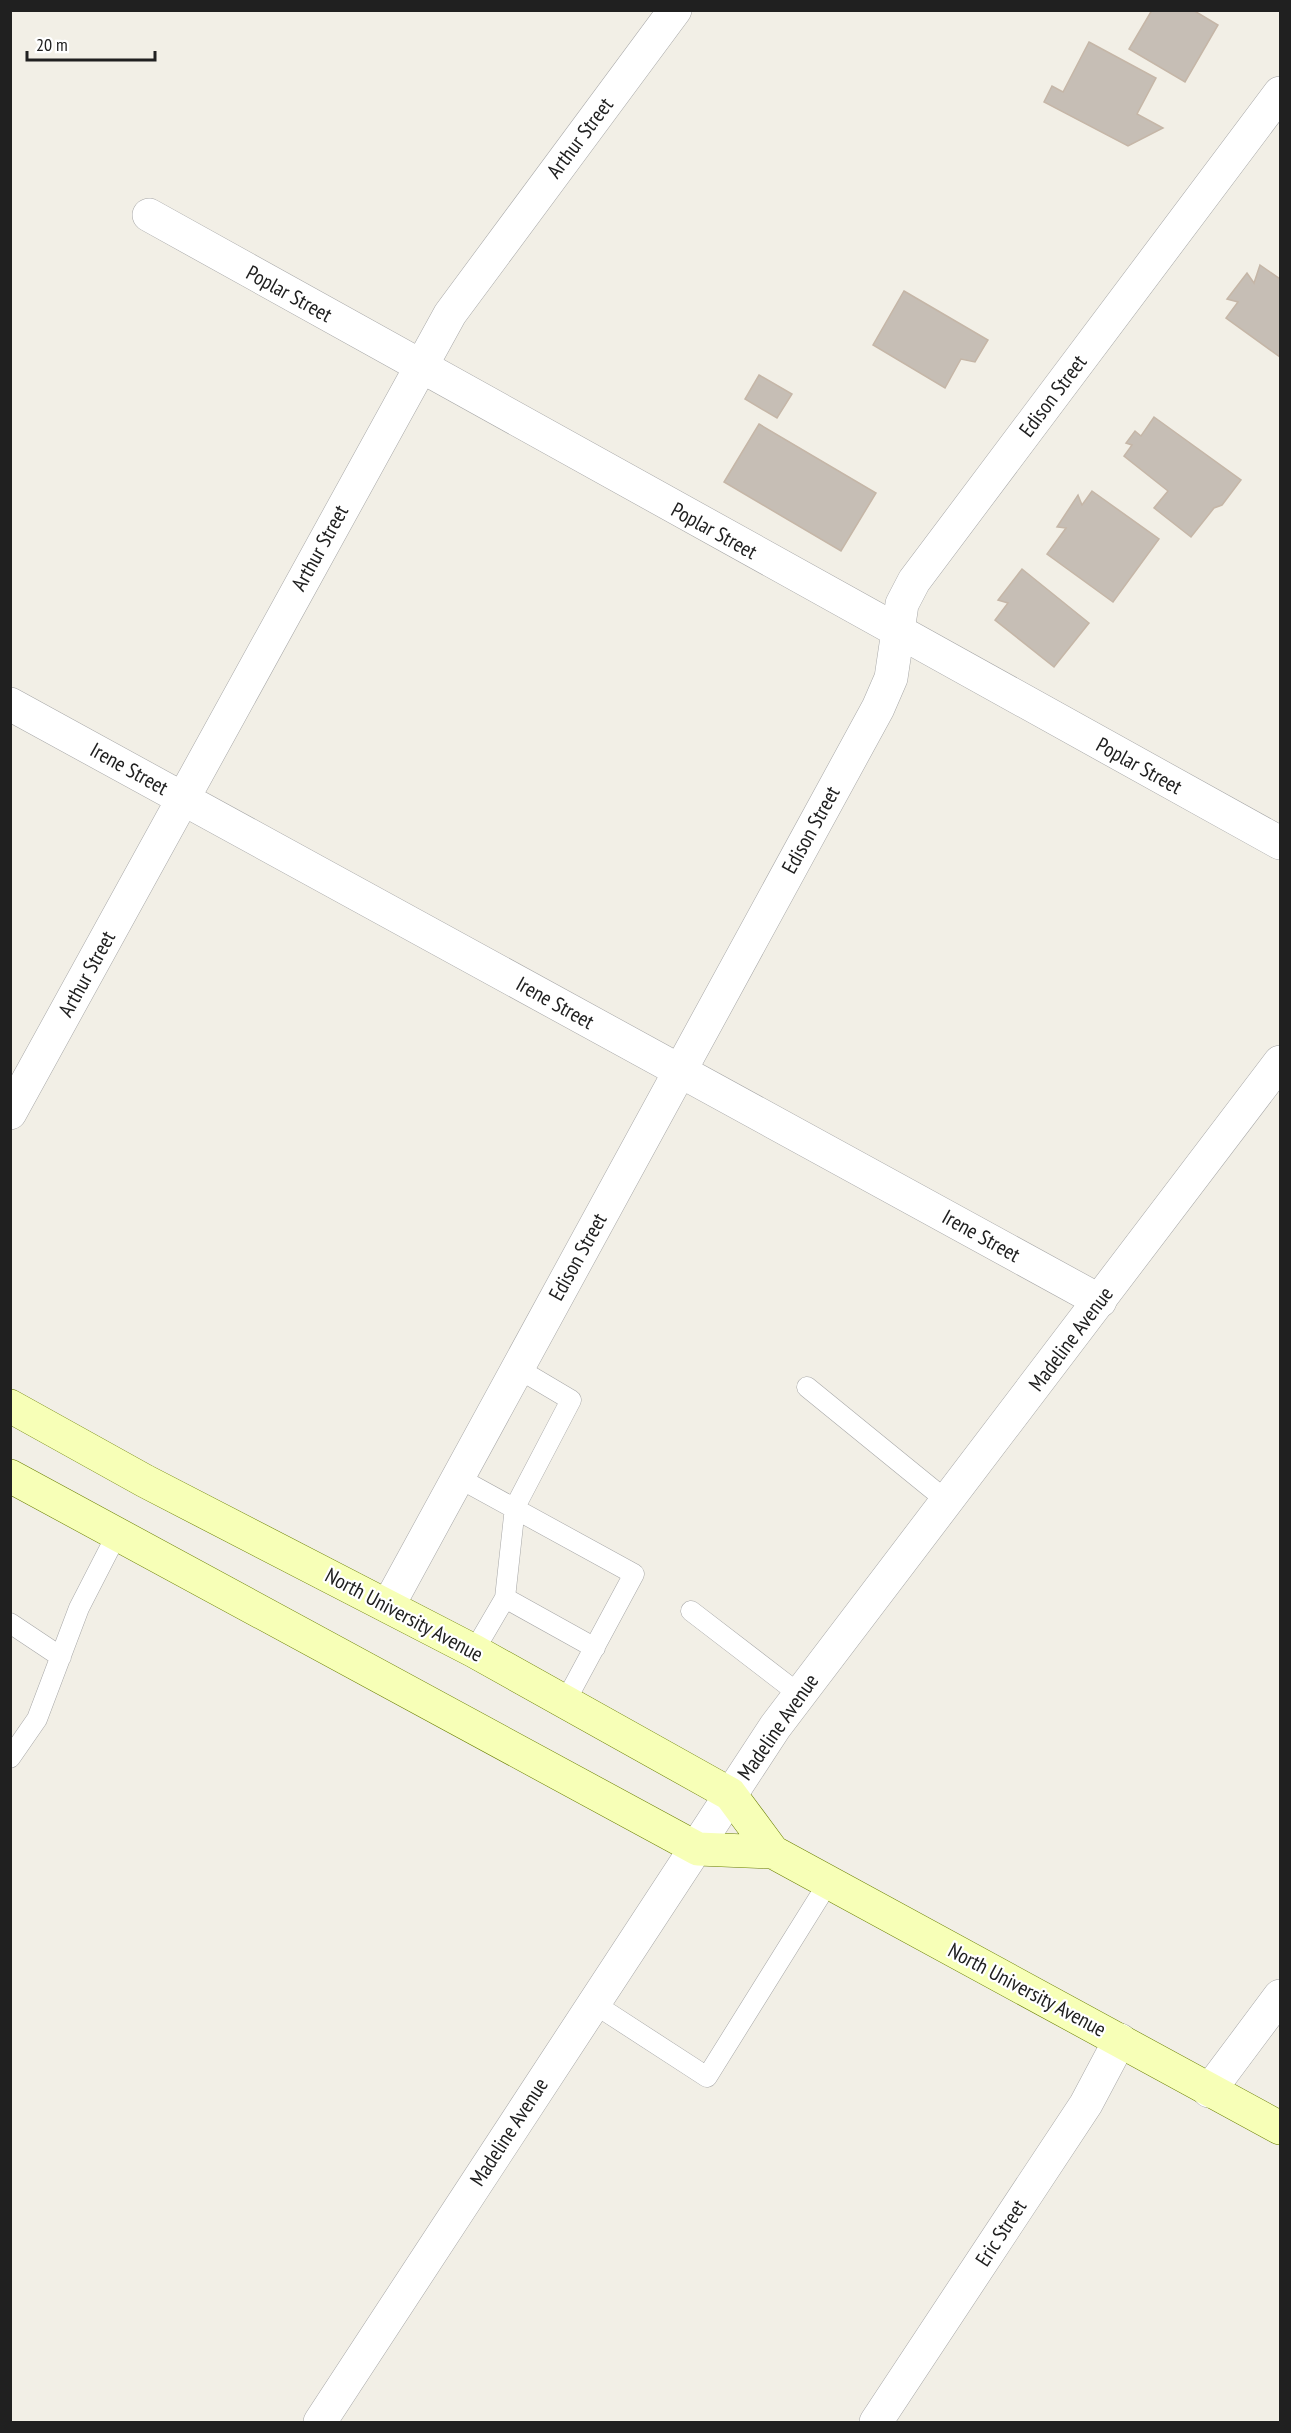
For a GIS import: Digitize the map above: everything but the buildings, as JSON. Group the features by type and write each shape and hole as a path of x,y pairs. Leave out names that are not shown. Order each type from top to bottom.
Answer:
{"main road":[{"name":"North University Avenue","path":"10,1406 145,1481 474,1652 730,1794 773,1852 1120,2040 1209,2091 1281,2128"},
{"name":"North University Avenue","path":"10,1476 698,1850 773,1852"}],"street":[{"name":"Arthur Street","path":"10,1113 450,314 675,10"},
{"name":"Edison Street","path":"388,1606 878,708 891,678 896,632 902,604 914,581 1281,93"},
{"name":"Poplar Street","path":"149,215 896,632 1281,843"},
{"name":"Irene Street","path":"10,704 1100,1301"},
{"name":"Madeline Avenue","path":"320,2422 593,2002 698,1850 730,1794 800,1694 1281,1062"},
{"path":"1209,2091 1281,1996"},
{"name":"Eric Street","path":"876,2422 1086,2104 1120,2040"}],"lane":[{"path":"474,1652 505,1598 515,1507 571,1400 517,1368"},
{"path":"807,1387 947,1501"},
{"path":"457,1478 515,1507 634,1574 565,1702"},
{"path":"10,1758 37,1719 79,1608 117,1534"},
{"path":"505,1598 595,1648"},
{"path":"691,1611 800,1694"},
{"path":"10,1623 61,1657"},
{"path":"593,2002 707,2077 828,1883"}]}
